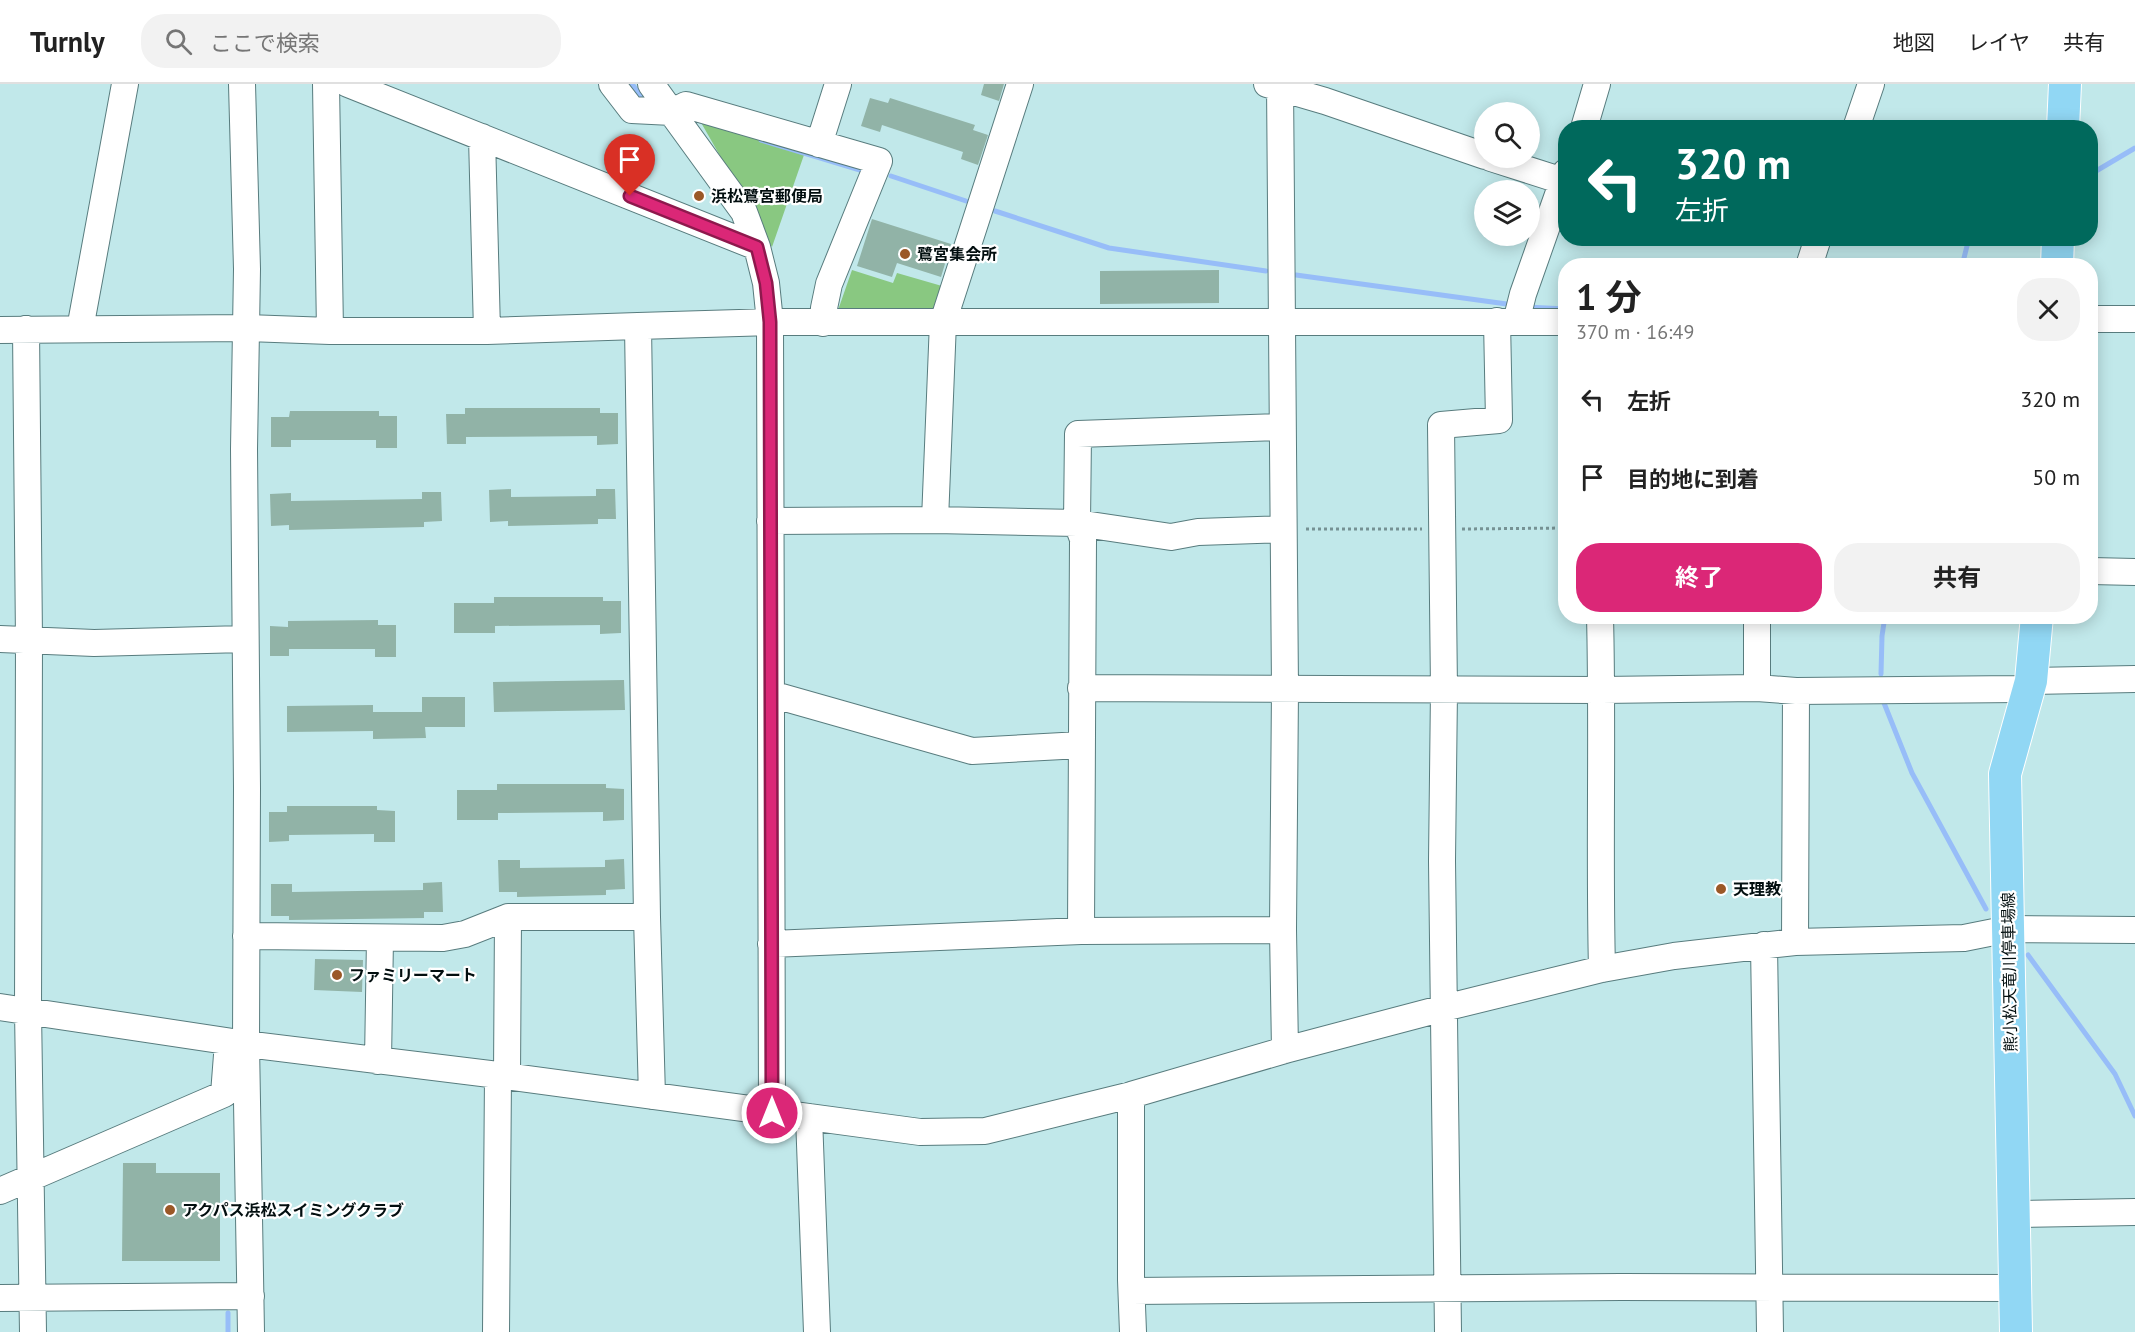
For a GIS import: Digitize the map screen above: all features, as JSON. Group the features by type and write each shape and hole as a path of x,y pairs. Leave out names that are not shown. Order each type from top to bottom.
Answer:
{"main road":[{"path":"2063,120 2065,84"},
{"name":"熊小松天竜川停車場線","path":"2016,1332 2005,774 2031,681 2036,624"}],"street":[{"path":"80,328 124,84"},
{"path":"242,84 247,269 244,639 247,788 246,936 237,1043 251,1332"},
{"path":"326,84 330,331"},
{"path":"348,84 757,247"},
{"path":"612,84 632,110 668,102 879,161 829,284 824,308 824,323"},
{"path":"819,144 838,84"},
{"path":"935,520 943,322 1020,84"},
{"path":"1586,120 1597,84"},
{"path":"1859,120 1870,84"},
{"path":"1285,1050 1283,322 1276,86 1474,152"},
{"path":"668,102 744,212 757,247 766,283 770,322 772,1113"},
{"path":"482,137 487,331"},
{"path":"1526,168 1558,177"},
{"path":"1448,1332 1444,1160 1442,861 1444,690 1441,425 1499,420 1514,313 1558,197"},
{"path":"0,330 246,328 330,331 487,331 770,322 1283,322 1514,313 1558,321"},
{"path":"2098,319 2135,319"},
{"path":"638,326 652,1095"},
{"path":"26,329 29,640 28,1011 33,1332"},
{"path":"1081,931 1083,539 1077,523 1078,434 1282,427"},
{"path":"770,521 935,520 1077,523 1171,537 1198,532 1283,529"},
{"path":"2098,571 2135,572"},
{"path":"1600,624 1602,690 1599,867 1602,969"},
{"path":"1757,624 1757,688"},
{"path":"0,639 94,643 244,639"},
{"path":"1081,688 1444,690 1757,688 1796,691 2019,689 2031,681 2135,679"},
{"path":"1795,942 1796,691"},
{"path":"771,694 972,751 1081,745"},
{"path":"246,936 442,938 465,934 508,917 647,917"},
{"path":"496,1332 508,917"},
{"path":"0,1007 237,1043 652,1095 920,1132 985,1131 1131,1095 1285,1050 1444,1008 1602,969 1674,956 1795,942 1964,938 2008,929 2135,930"},
{"path":"771,944 1081,931 1283,930"},
{"path":"378,1061 380,938"},
{"path":"1764,945 1770,1332"},
{"path":"0,1191 224,1094 237,1043"},
{"path":"1131,1095 1133,1332"},
{"path":"809,1118 817,1332"},
{"path":"2015,1214 2135,1212"},
{"path":"1132,1291 1769,1287 2015,1288"},
{"path":"0,1298 251,1296"}],"green space":[{"path":"699,119 805,152 772,247"},
{"path":"852,270 893,283 897,273 942,286 933,314 837,313"}],"building":[{"path":"984,84 1004,84 999,101 981,95"},
{"path":"870,98 888,103 890,98 975,125 973,130 988,135 978,165 961,159 963,152 882,125 880,132 861,126"},
{"name":"鷺宮集会所","path":"872,219 951,244 941,277 897,263 892,277 857,266"},
{"path":"1219,270 1219,303 1100,304 1100,271"},
{"path":"465,408 600,408 600,413 618,413 618,444 597,445 597,436 466,437 466,444 447,444 446,414 465,414"},
{"path":"290,411 379,411 379,416 397,416 397,448 376,448 376,440 291,440 291,447 271,447 271,417 289,417"},
{"path":"511,489 511,497 596,496 596,489 615,489 616,519 598,519 598,524 508,526 508,521 490,522 489,490"},
{"path":"422,492 441,492 442,521 424,522 424,527 289,530 289,525 271,526 270,494 291,493 291,501 422,499"},
{"path":"494,597 603,597 603,601 621,601 621,633 600,634 600,625 495,626 495,633 454,633 454,603 494,603"},
{"path":"378,620 378,625 396,625 396,657 375,657 375,649 289,649 289,656 270,656 270,626 288,627 288,621"},
{"path":"624,680 625,710 494,712 493,682"},
{"path":"422,697 465,697 465,727 425,727 426,738 373,739 373,731 287,732 287,706 373,705 373,712 422,712"},
{"path":"497,784 606,784 606,788 624,789 624,820 603,821 603,812 498,813 498,820 457,820 457,790 497,790"},
{"path":"287,806 377,806 377,810 395,811 395,842 374,842 374,834 289,835 289,841 269,842 269,812 287,812"},
{"path":"624,859 625,889 606,890 606,895 517,897 517,892 499,892 498,860 520,860 520,868 605,867 605,860"},
{"path":"442,882 443,912 424,912 424,918 289,920 289,916 271,916 271,884 292,884 292,892 423,890 423,883"},
{"path":"315,959 363,960 362,992 314,990"},
{"path":"123,1163 156,1163 156,1173 220,1173 220,1261 122,1261"}],"waterway":[{"path":"632,84 641,96 650,100"},
{"path":"761,140 860,170"},
{"path":"2098,170 2135,148"},
{"path":"891,176 966,201"},
{"path":"995,211 1109,248 1266,271"},
{"path":"1964,258 1967,246"},
{"path":"1296,275 1514,305"},
{"path":"1526,307 1558,309"},
{"path":"1881,674 1884,624"},
{"path":"1882,698 1912,773 1986,909"},
{"path":"2028,955 2115,1074 2135,1116"},
{"path":"228,1313 228,1332"}],"place":[{"name":"浜松鷺宮郵便局","path":"699,196"},
{"name":"鷺宮集会所","path":"905,254"},
{"name":"天理教","path":"1721,889"},
{"name":"ファミリーマート","path":"337,975"},
{"name":"アクパス浜松スイミングクラブ","path":"170,1210"}],"route":[{"path":"630,196 757,247 766,283 770,322 772,1113"}]}
